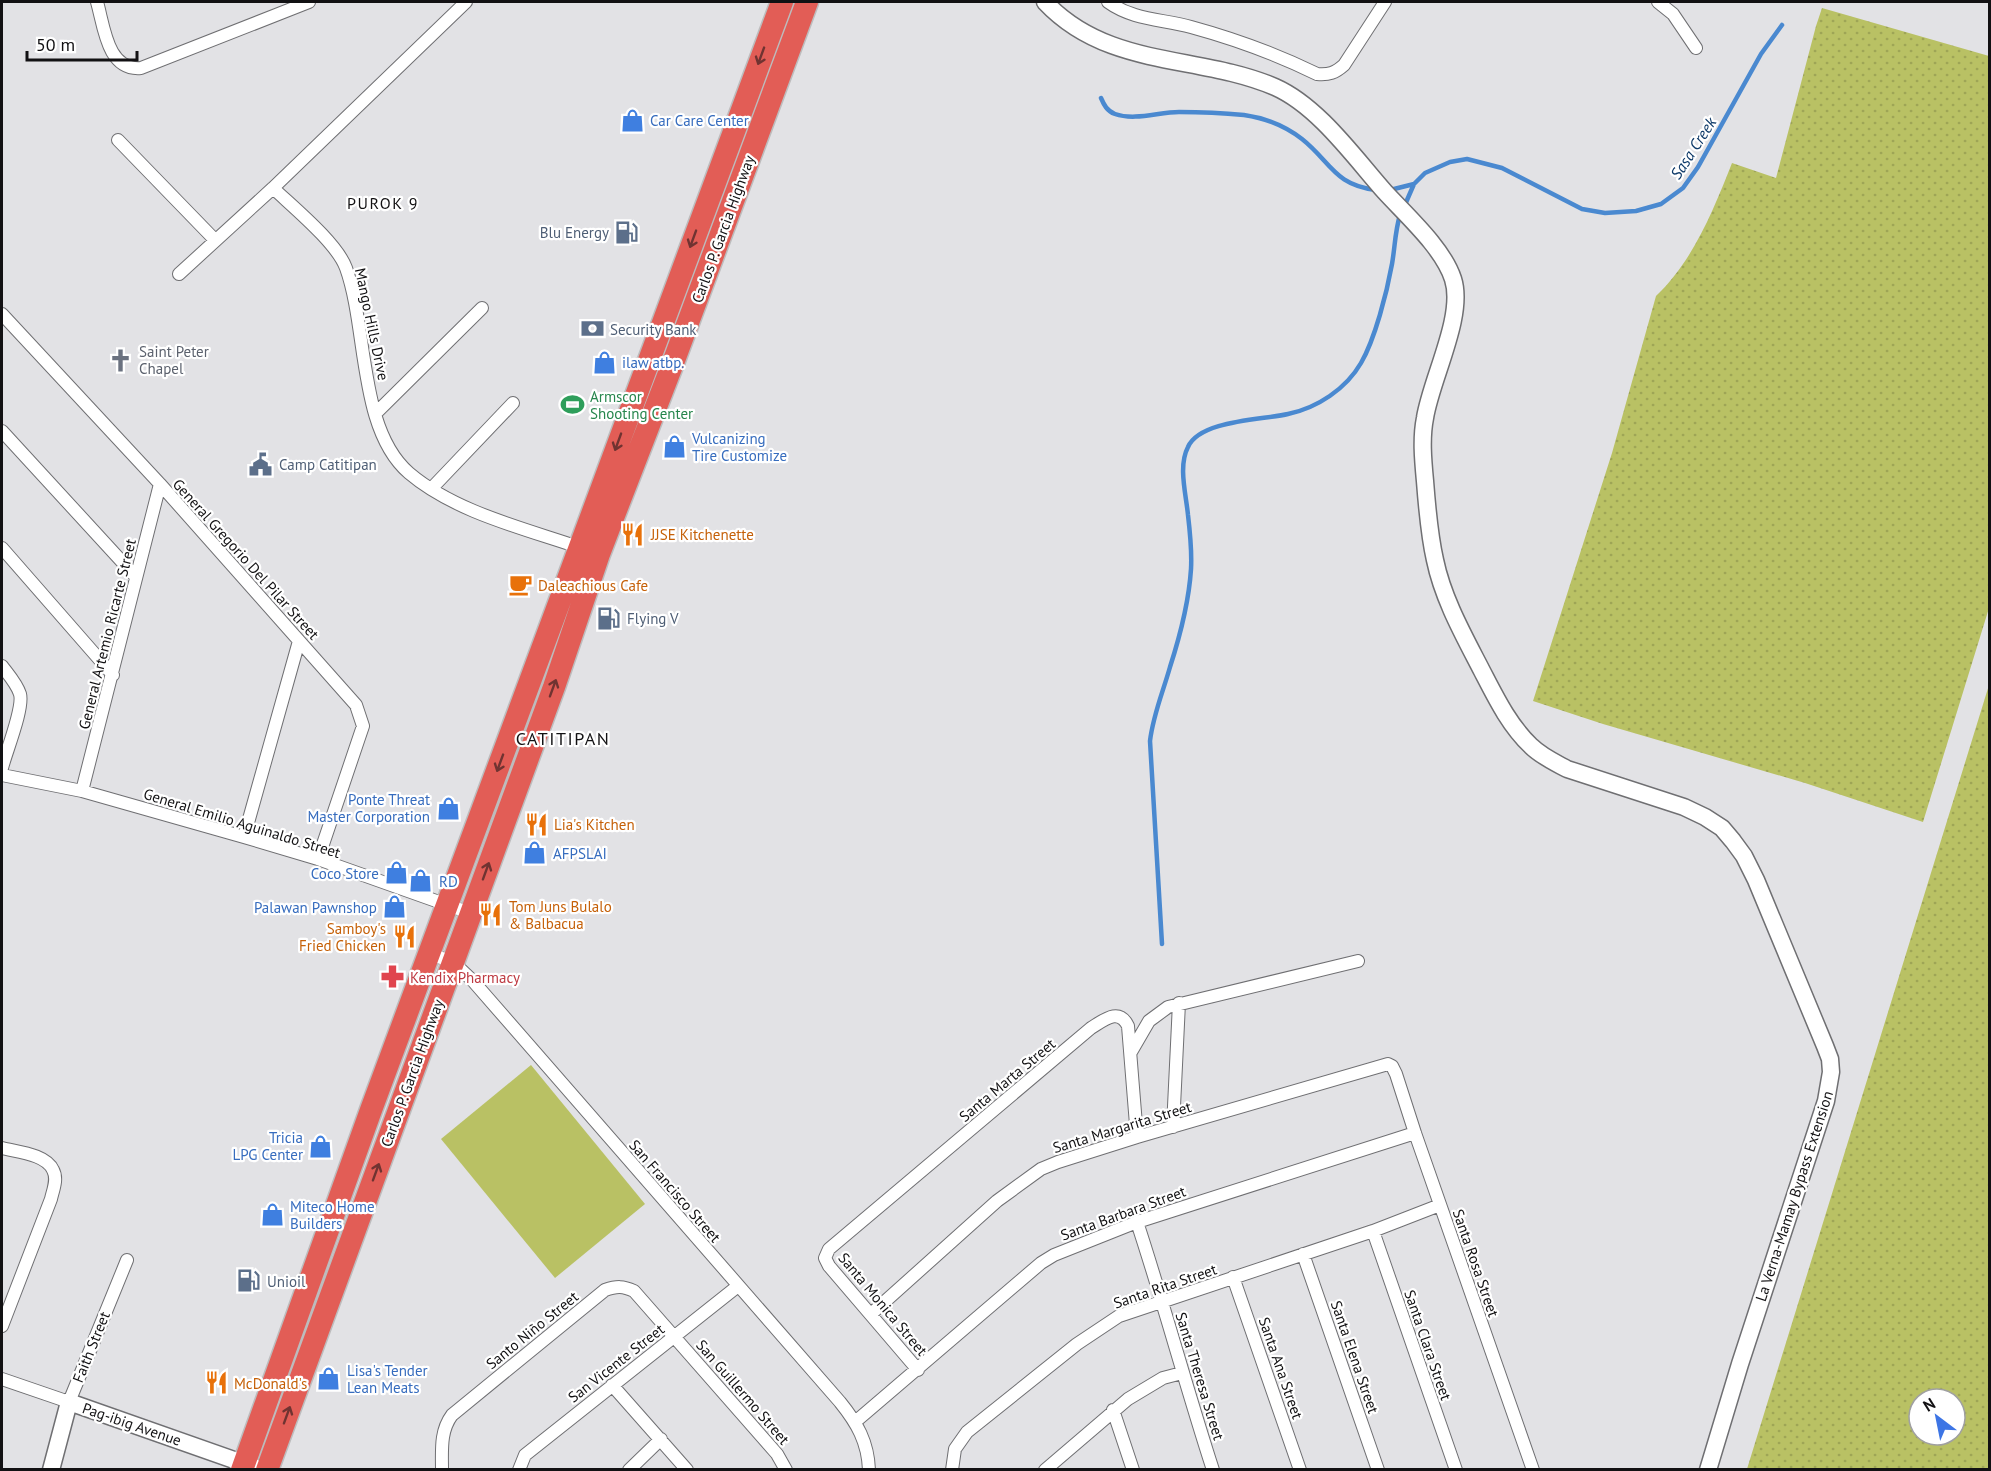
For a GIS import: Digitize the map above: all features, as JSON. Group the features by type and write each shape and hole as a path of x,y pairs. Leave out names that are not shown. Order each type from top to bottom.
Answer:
{"highway":[{"name":"Carlos P. Garcia Highway","path":"254,1468 308,1286 448,905 589,550 782,2"},
{"name":"Carlos P. Garcia Highway","path":"254,1468 332,1295 554,687 589,550 673,363 807,2"},
{"path":"308,1286 332,1295"}],"main road":[{"name":"La Verna-Mamay Bypass Extension","path":"1046,2 1058,15 1078,30 1108,43 1141,55 1227,74 1276,88 1302,104 1328,129 1418,228 1445,263 1456,290 1456,302 1425,416 1423,436 1427,502 1435,561 1446,595 1463,634 1500,706 1532,748 1550,760 1567,769 1684,807 1722,828 1744,856 1756,880 1830,1059 1831,1072 1826,1101 1708,1470"},
{"name":"Pag-ibig Avenue","path":"69,1402 254,1468"},
{"name":"Faith Street","path":"51,1470 69,1402"}],"street":[{"path":"97,2 111,51 124,66 132,69 141,68 309,2"},
{"path":"179,274 273,188 466,2"},
{"path":"1108,2 1135,16 1185,25 1226,37 1254,46 1317,74 1327,75 1337,72 1344,65 1385,2"},
{"path":"1658,2 1673,14 1696,48"},
{"path":"118,140 215,240"},
{"name":"Mango Hills Drive","path":"273,188 328,242 346,267 375,414 382,436 392,453 408,472 430,489 452,501 589,550"},
{"path":"375,414 482,308"},
{"name":"General Gregorio Del Pilar Street","path":"2,314 160,484 352,699 361,715 363,726 318,860"},
{"path":"430,489 513,403"},
{"path":"2,431 136,577"},
{"name":"General Artemio Ricarte Street","path":"82,791 160,484"},
{"path":"2,548 113,675"},
{"path":"244,837 299,641"},
{"path":"2,666 21,696 18,716 2,768"},
{"name":"General Emilio Aguinaldo Street","path":"2,775 82,791 244,837 471,913"},
{"name":"San Francisco Street","path":"430,954 453,962 473,981 855,1422 865,1443 869,1470"},
{"path":"1131,1052 1149,1021 1168,1007 1358,961"},
{"path":"1173,1127 1179,1003"},
{"name":"Santa Marta Street","path":"825,1258 829,1250 1098,1024 1111,1016 1117,1015 1125,1020 1128,1026 1137,1137"},
{"name":"Santa Margarita Street","path":"871,1314 997,1201 1041,1169 1137,1137 1384,1064 1392,1066"},
{"name":"Santa Rosa Street","path":"1392,1066 1533,1470"},
{"name":"Santa Barbara Street","path":"855,1422 1041,1263 1066,1248 1137,1222 1415,1133"},
{"path":"2,1148 34,1156 48,1164 55,1178 51,1199 2,1326"},
{"name":"Santa Rita Street","path":"952,1470 955,1449 967,1432 1049,1365 1108,1322 1163,1301 1373,1231 1440,1205"},
{"name":"Santa Theresa Street","path":"1137,1222 1213,1470"},
{"name":"Santa Clara Street","path":"1373,1231 1456,1470"},
{"name":"Santa Elena Street","path":"1303,1254 1378,1470"},
{"name":"Santa Monica Street","path":"825,1258 829,1266 918,1370"},
{"name":"Faith Street","path":"69,1402 127,1260"},
{"name":"Santa Ana Street","path":"1233,1277 1300,1470"},
{"name":"Santo Niño Street","path":"442,1470 443,1433 452,1415 605,1290 624,1286 634,1291 675,1336"},
{"name":"San Vicente Street","path":"519,1470 525,1455 738,1286"},
{"name":"San Guillermo Street","path":"675,1336 777,1454 786,1470"},
{"path":"1045,1470 1113,1410 1147,1386 1163,1378 1182,1373"},
{"name":"Pag-ibig Avenue","path":"2,1379 69,1402"},
{"path":"612,1385 687,1470"},
{"path":"1113,1410 1133,1470"},
{"path":"629,1470 661,1439"}],"green space":[{"path":"1822,8 1989,56 1989,608 1923,822 1805,783 1603,724 1533,701 1612,453 1656,296 1681,267 1701,234 1732,163 1776,178"},
{"path":"1989,685 1989,1469 1747,1469"},
{"path":"531,1065 645,1204 555,1278 441,1139"}],"waterway":[{"name":"Sasa Creek","path":"1404,207 1414,184 1425,173 1450,162 1467,159 1502,168 1582,209 1605,213 1636,211 1661,204 1683,188 1698,167 1761,54 1782,25"},
{"path":"1101,98 1110,111 1123,116 1203,112 1244,115 1267,120 1282,126 1302,139 1342,178 1362,187 1376,190"},
{"path":"1390,190 1414,184"},
{"path":"1162,944 1150,741 1156,713 1181,631 1190,581 1191,542 1183,471 1185,455 1195,438 1205,431 1218,426 1299,411 1330,396 1347,381 1361,363 1376,329 1390,275 1400,215"}],"place":[{"name":"Car Care Center","path":"632,120"},
{"name":"Blu Energy","path":"627,232"},
{"name":"Security Bank","path":"592,329"},
{"name":"Saint Peter Chapel","path":"121,360"},
{"name":"ilaw atbp.","path":"604,362"},
{"name":"Armscor Shooting Center","path":"572,405"},
{"name":"Vulcanizing Tire Customize","path":"674,447"},
{"name":"Camp Catitipan","path":"261,464"},
{"name":"JJSE Kitchenette","path":"633,534"},
{"name":"Daleachious Cafe","path":"520,585"},
{"name":"Flying V","path":"609,618"},
{"name":"Ponte Threat Master Corporation","path":"448,808"},
{"name":"Lia's Kitchen","path":"536,824"},
{"name":"AFPSLAI","path":"535,853"},
{"name":"Coco Store","path":"397,873"},
{"name":"RD","path":"421,881"},
{"name":"Palawan Pawnshop","path":"395,907"},
{"name":"Tom Juns Bulalo & Balbacua","path":"491,915"},
{"name":"Samboy's Fried Chicken","path":"404,937"},
{"name":"Kendix Pharmacy","path":"392,977"},
{"name":"Tricia LPG Center","path":"321,1146"},
{"name":"Miteco Home Builders","path":"272,1215"},
{"name":"Unioil","path":"249,1281"},
{"name":"Lisa's Tender Lean Meats","path":"329,1379"},
{"name":"McDonald's","path":"216,1383"}],"district":[{"name":"PUROK 9","path":"383,203"},
{"name":"CATITIPAN","path":"563,738"}]}
